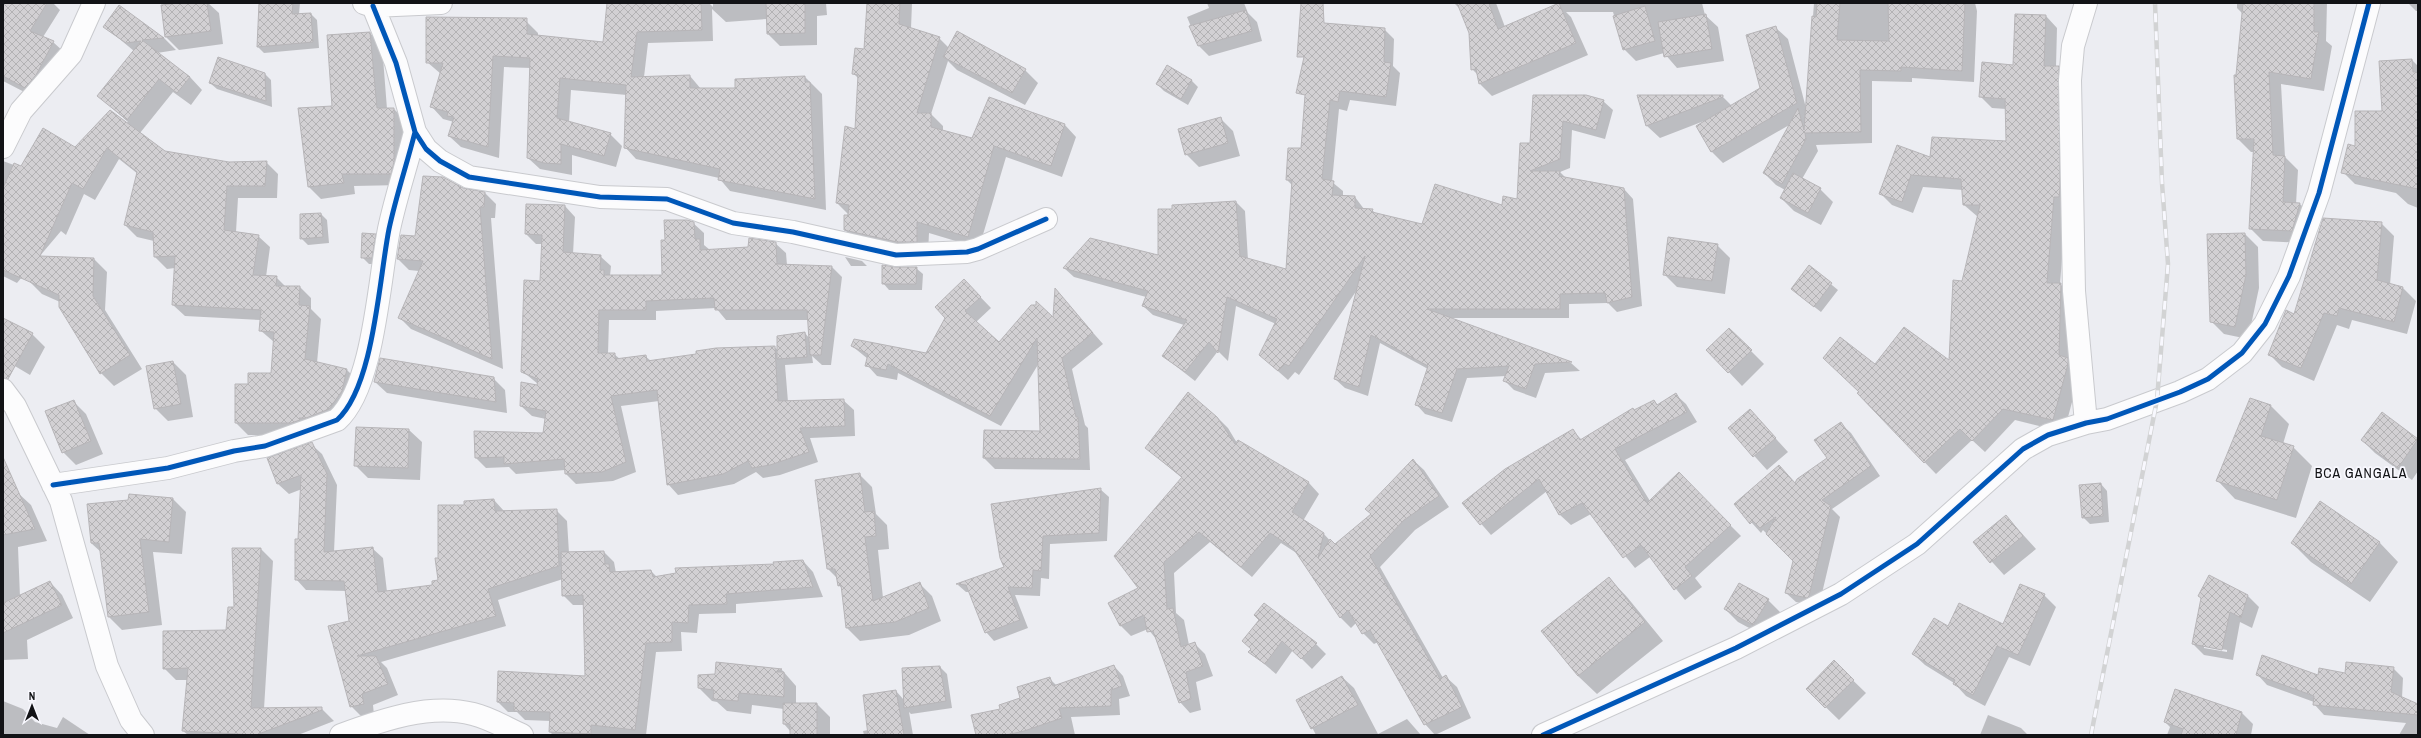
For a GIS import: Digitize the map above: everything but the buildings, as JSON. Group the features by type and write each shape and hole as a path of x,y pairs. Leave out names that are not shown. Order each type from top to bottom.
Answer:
{"street":[{"path":"3,147 21,111 71,54 94,3"},
{"path":"441,3 368,5 396,63 415,132 426,149 440,161 469,177 600,197 667,199 733,223 793,232 896,255 973,250 1046,219"},
{"path":"2086,3 2073,46 2070,80 2074,291 2086,422"},
{"path":"1543,735 1736,648 1842,594 1917,544 2023,449 2048,435 2086,422 2107,419 2180,392 2208,379 2242,353 2265,324 2288,276 2319,193 2369,3"},
{"path":"53,485 168,468 234,451 265,446 336,420 343,415 364,372 389,228 415,132"},
{"path":"3,390 15,406 63,508 106,666 131,720 143,735"},
{"path":"341,735 384,719 434,710 474,714 522,735"}],"railway":[{"path":"2091,735 2157,400 2168,264 2162,183 2155,3"}],"cycle path":[{"path":"1543,735 1736,648 1841,594 1917,544 2023,449 2048,435 2086,423 2107,419 2180,392 2208,379 2242,353 2265,324 2289,276 2319,193 2369,3"},
{"path":"373,6 396,63 415,132 426,149 440,161 469,177 600,197 667,199 733,223 793,232 896,255 967,252 978,249 1046,219"},
{"path":"53,485 168,468 234,451 265,446 337,420 349,404 359,383 367,358 378,303 389,229 415,132"}],"district":[{"name":"BCA GANGALA","path":"2361,473"}]}
